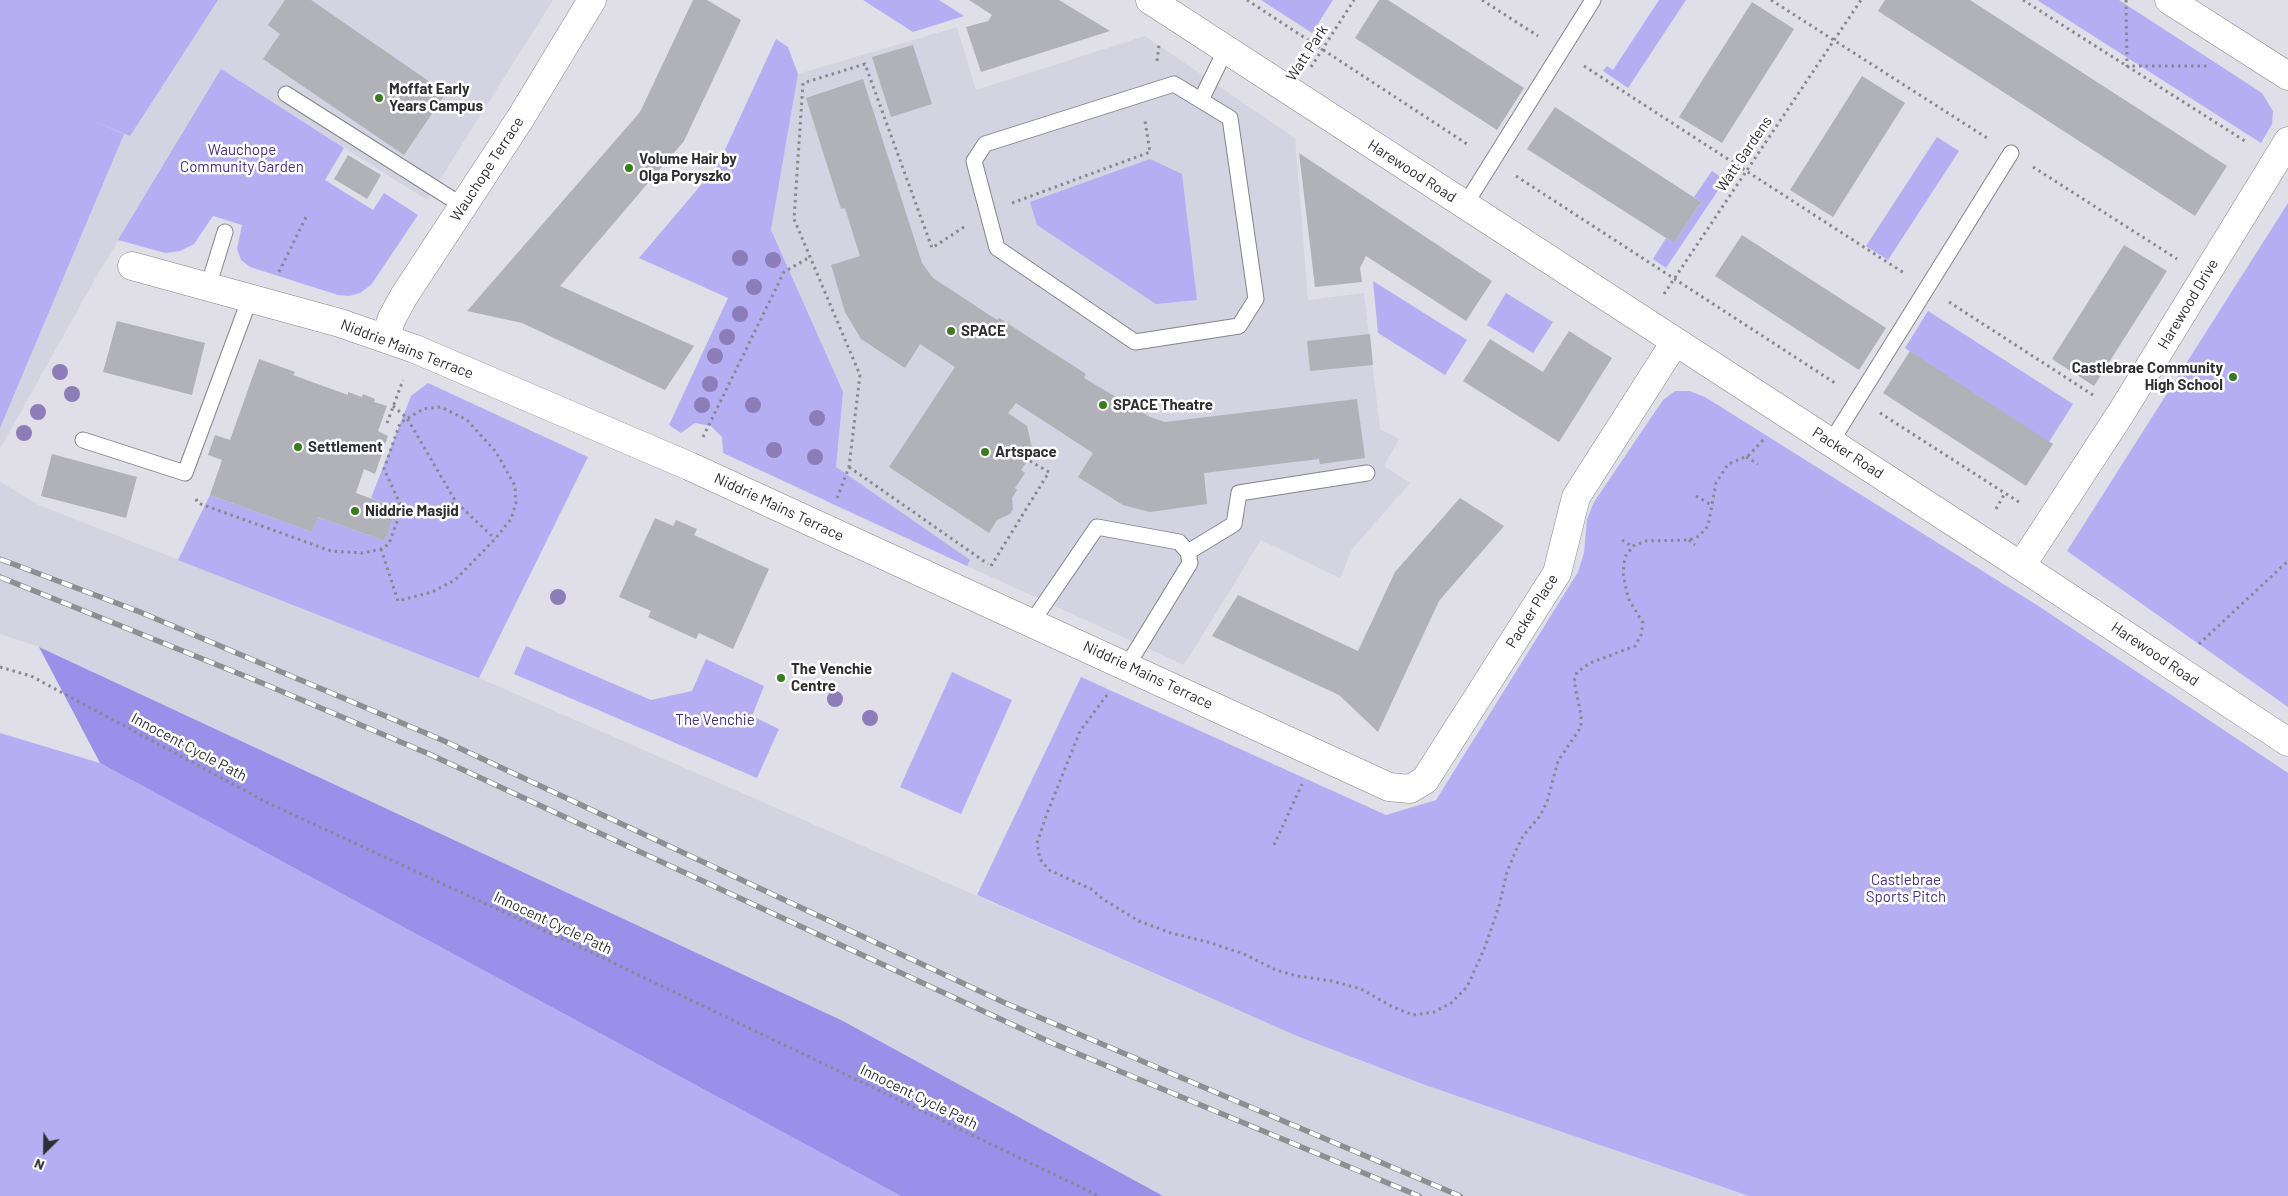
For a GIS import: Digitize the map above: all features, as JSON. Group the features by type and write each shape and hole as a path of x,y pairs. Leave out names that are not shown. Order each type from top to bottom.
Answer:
{"street":[{"name":"Wauchope Terrace","path":"385,338 392,318 404,296 520,119 592,0"},
{"path":"2169,0 2288,76"},
{"name":"Harewood Road","path":"1158,5 1675,342"},
{"name":"Harewood Drive","path":"2022,566 2121,413 2282,151"},
{"name":"Niddrie Mains Terrace","path":"132,266 260,301 385,338 415,349 689,466 1389,787 1410,789"},
{"name":"Packer Road","path":"1675,342 2022,566"},
{"name":"Packer Place","path":"1410,789 1425,780 1557,573 1576,497 1675,342"},
{"name":"Harewood Road","path":"2022,566 2288,742"}],"lane":[{"path":"1465,205 1593,0"},
{"path":"1201,100 1226,50"},
{"path":"1174,84 1230,118 1256,299 1239,326 1135,342 997,248 974,161 985,144 1152,91 1174,84"},
{"path":"286,94 463,206"},
{"path":"1831,442 2011,153"},
{"path":"208,287 225,232"},
{"path":"83,440 186,473 260,301"},
{"path":"1188,552 1234,524 1239,492 1367,473"},
{"path":"1032,622 1097,527 1179,542 1188,552 1190,563 1127,666"}],"path":[{"path":"1247,0 2050,522"},
{"name":"Watt Park","path":"1294,93 1354,0"},
{"path":"1482,0 2121,413"},
{"name":"Watt Gardens","path":"1646,322 1861,0"},
{"path":"2023,0 2127,66 2282,151"},
{"path":"2126,0 2127,66"},
{"path":"824,528 849,467 860,375 794,219 803,83 865,64 932,248 988,212 1150,152 1144,111 1152,91 1158,5"},
{"path":"2127,66 2215,66"},
{"path":"260,301 277,276 306,217"},
{"path":"689,466 784,272 810,257"},
{"path":"387,423 415,349"},
{"path":"393,406 407,418 456,502 495,539"},
{"path":"186,473 198,503 330,552 362,554 381,549 389,544 402,508 384,469 400,423 423,409 441,407 467,420 496,452 516,486 516,503 511,519 495,539 455,580 432,592 398,601 381,549"},
{"path":"1746,457 1758,464"},
{"path":"991,566 1048,472 1028,460"},
{"path":"849,467 999,571"},
{"path":"1696,496 1713,506"},
{"path":"402,508 418,513 435,513 456,502"},
{"path":"1622,540 1632,547"},
{"path":"1690,547 1690,540 1695,545"},
{"path":"2175,668 2288,561"},
{"name":"Innocent Cycle Path","path":"0,667 31,676 272,805 608,960 1099,1196"},
{"path":"1274,845 1315,753"}],"shaded area":[{"path":"0,0 553,0 427,200 221,70 95,279 0,449"},
{"path":"957,27 976,90 1145,36 1295,138 1308,300 1364,293 1380,429 1399,439 1384,466 1410,483 1352,549 1340,578 1261,540 1184,665 825,501 771,230 798,74"},
{"path":"0,482 39,505 479,678 1297,1036 1425,1085 1749,1196 1163,1196 843,1021 39,647 0,634"},
{"path":"39,647 843,1021 1163,1196 901,1196 100,763"}],"green space":[{"path":"0,0 218,0 130,136 89,119 124,134 0,428"},
{"path":"863,0 939,0 964,16 913,32"},
{"path":"1261,0 1333,0 1312,33"},
{"path":"1659,0 1686,0 1628,88 1603,71 1607,66 1613,70"},
{"path":"2037,0 2119,0 2262,93 2273,111 2272,124 2261,143"},
{"path":"776,39 788,47 798,74 771,230 843,392 836,467 970,560 967,566 723,453 722,437 711,426 695,423 681,433 669,425 728,298 639,258 718,165"},
{"name":"Wauchope Community Garden","path":"221,69 344,148 325,180 373,210 384,193 418,215 371,285 360,293 349,296 338,295 250,267 241,260 237,249 242,225 213,216 194,244 180,251 165,253 118,240"},
{"path":"1937,137 1959,151 1888,260 1866,246"},
{"path":"1150,159 1182,174 1197,300 1156,304 1037,225 1030,202"},
{"path":"1712,171 1725,180 1666,268 1653,259 1666,238 1674,243 1701,202 1694,197"},
{"name":"Castlebrae Community High School","path":"2288,203 2288,707 2067,551"},
{"path":"1373,281 1467,340 1445,375 1378,333"},
{"path":"1506,293 1553,322 1533,353 1487,325"},
{"path":"1928,311 2073,404 2049,442 1905,348"},
{"path":"428,383 588,457 479,678 178,560 210,495 312,532 318,517 385,541 397,508 371,498 411,396"},
{"name":"Castlebrae Sports Pitch","path":"1675,391 1690,391 1705,397 2040,607 2288,773 2288,1196 1749,1196 1425,1085 1297,1036 977,895 1081,677 1386,815 1436,800 1578,572 1584,553 1587,519 1594,502 1663,400"},
{"name":"The Venchie","path":"526,646 651,700 692,691 706,659 764,686 752,716 779,729 757,778 514,674"},
{"path":"952,672 1012,700 961,814 900,787"},
{"path":"0,733 100,763 901,1196 0,1196"}],"building":[{"name":"Moffat Early Years Campus","path":"285,0 311,0 446,93 404,155 263,59 280,34 268,25"},
{"path":"693,0 707,0 741,20 684,141 560,286 694,346 665,390 522,323 467,311 640,112"},
{"path":"969,0 1059,0 1110,31 981,72 966,27 988,21 992,15"},
{"path":"1379,0 1388,0 1524,88 1497,130 1355,38"},
{"path":"1885,0 1970,0 2227,166 2195,216 1878,11"},
{"path":"1752,2 1794,29 1722,143 1679,117"},
{"path":"913,45 932,104 891,117 872,57"},
{"path":"1862,76 1905,103 1833,217 1790,190"},
{"path":"863,79 922,263 933,278 997,320 999,318 1086,374 1084,378 1150,417 1165,422 1357,399 1365,458 1320,464 1319,459 1204,473 1207,504 1150,512 1123,505 1078,477 1093,453 1016,403 1008,413 1027,426 1033,453 1021,470 1025,473 1015,488 1017,490 1012,498 1013,509 1010,514 997,520 989,533 889,467 955,367 920,344 905,368 861,339 845,312 831,265 860,256 845,208 841,209 806,98"},
{"path":"1555,107 1701,202 1674,243 1527,149"},
{"path":"1299,153 1492,281 1466,321 1366,256 1360,268 1362,282 1315,287"},
{"path":"348,155 381,175 367,199 334,179"},
{"path":"1742,235 1886,328 1859,370 1715,276"},
{"path":"2124,245 2167,271 2094,386 2052,359"},
{"path":"117,321 205,343 192,395 103,372"},
{"path":"1569,331 1612,358 1559,442 1463,381 1490,339 1543,372"},
{"path":"1370,334 1373,365 1310,371 1307,341"},
{"path":"1910,351 2053,444 2026,486 1883,393"},
{"name":"Settlement","path":"259,359 295,372 293,375 348,395 348,392 362,397 363,394 375,399 374,402 387,406 378,431 388,436 375,474 364,469 356,493 397,508 385,541 318,517 312,532 210,495 222,460 208,455 215,435 230,440"},
{"path":"52,454 137,477 126,518 41,496"},
{"path":"1460,498 1504,526 1439,601 1378,732 1339,695 1212,636 1238,595 1358,651 1395,572"},
{"path":"655,518 673,526 676,520 697,529 694,535 769,569 733,649 699,633 696,639 648,617 651,611 619,597"}],"railway":[{"path":"0,559 140,612 442,740 1003,1002 1460,1196"},
{"path":"0,577 262,683 429,754 1052,1043 1419,1196"}],"place":[{"name":"Moffat Early Years Campus","path":"379,98"},
{"name":"Volume Hair by Olga Poryszko","path":"629,168"},
{"name":"SPACE","path":"951,331"},
{"name":"Castlebrae Community High School","path":"2233,377"},
{"name":"SPACE Theatre","path":"1103,405"},
{"name":"Settlement","path":"298,447"},
{"name":"Artspace","path":"985,452"},
{"name":"Niddrie Masjid","path":"355,511"},
{"name":"The Venchie Centre","path":"781,678"}]}
